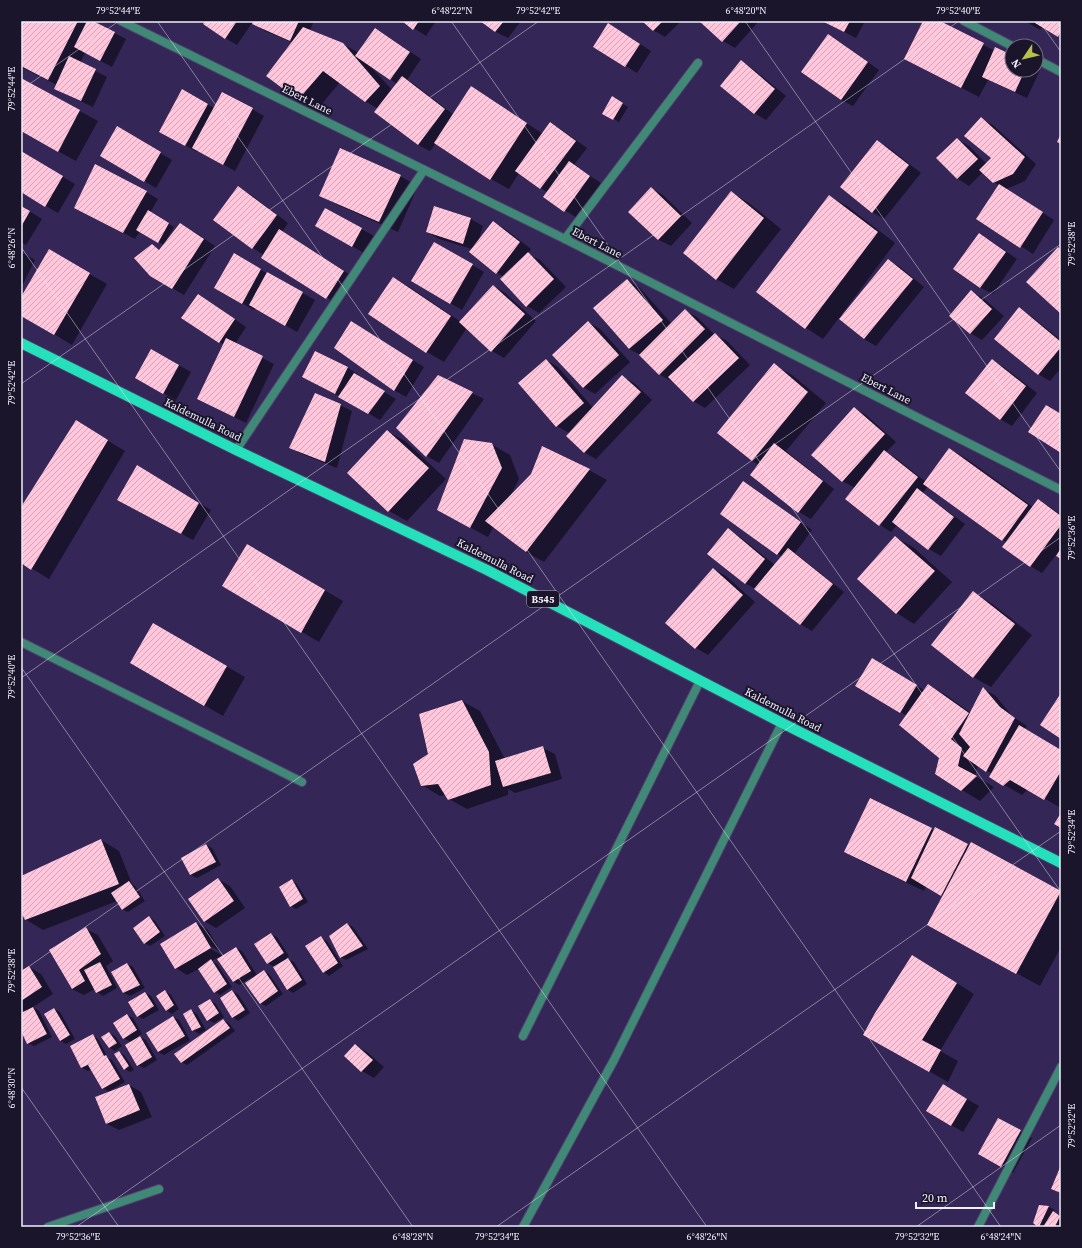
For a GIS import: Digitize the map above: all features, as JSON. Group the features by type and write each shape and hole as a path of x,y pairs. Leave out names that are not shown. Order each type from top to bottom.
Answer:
{"main road":[{"name":"Kaldemulla Road","path":"21,342 236,450 486,570 782,723 1061,863"}],"street":[{"name":"Ebert Lane","path":"121,21 565,239 1061,490"},
{"path":"964,21 1004,42"},
{"path":"565,239 698,63"},
{"path":"1044,63 1061,72"},
{"path":"236,450 424,170"},
{"path":"21,642 302,782"},
{"path":"523,1036 700,681"},
{"path":"523,1227 614,1060 782,723"},
{"path":"978,1227 1061,1067"},
{"path":"48,1227 159,1189"}],"building":[{"path":"21,21 78,21 48,80 21,66"},
{"path":"87,21 93,21 115,32 100,61 74,47"},
{"path":"205,21 237,21 225,39 203,24"},
{"path":"253,21 299,21 290,41 252,24"},
{"path":"402,21 419,21 413,30"},
{"path":"480,21 504,21 495,32"},
{"path":"642,21 663,21 653,31"},
{"path":"699,21 741,21 722,42"},
{"path":"822,21 850,21 844,32"},
{"path":"923,21 940,21 984,43 961,88 904,59"},
{"path":"1037,21 1061,21 1061,31 1058,37 1035,23"},
{"path":"608,23 640,44 625,67 593,47"},
{"path":"303,27 343,43 380,86 365,102 323,71 298,100 266,76"},
{"path":"375,28 410,52 390,80 355,56"},
{"path":"828,34 868,62 841,100 801,72"},
{"path":"995,47 1004,51 1004,78 1021,78 1015,92 982,77"},
{"path":"69,56 96,69 81,101 54,89"},
{"path":"741,60 775,89 754,114 720,86"},
{"path":"402,76 445,109 418,145 374,112"},
{"path":"21,78 80,110 58,152 21,131"},
{"path":"471,86 527,123 490,180 434,143"},
{"path":"182,89 208,104 185,146 159,132"},
{"path":"222,92 253,108 223,165 192,148"},
{"path":"612,96 623,103 613,120 602,114"},
{"path":"981,117 1025,157 1013,174 993,183 979,170 991,158 964,136"},
{"path":"550,122 576,141 540,189 515,171"},
{"path":"117,126 161,152 144,182 100,156"},
{"path":"1061,134 1061,144 1057,142"},
{"path":"957,138 978,159 957,179 936,158"},
{"path":"877,140 909,165 872,213 840,187"},
{"path":"340,148 401,175 379,222 319,196"},
{"path":"21,151 63,176 45,207 21,192"},
{"path":"569,161 590,176 564,212 543,197"},
{"path":"95,164 147,191 123,233 74,208"},
{"path":"999,184 1043,212 1020,248 976,219"},
{"path":"238,186 277,215 252,249 213,220"},
{"path":"651,187 681,216 658,240 628,212"},
{"path":"731,191 764,218 716,280 683,253"},
{"path":"829,195 878,232 805,329 756,292"},
{"path":"21,206 30,211 21,227"},
{"path":"434,206 471,218 463,244 426,232"},
{"path":"325,208 362,228 352,247 315,226"},
{"path":"148,210 169,223 158,243 136,230"},
{"path":"493,221 520,242 496,274 469,252"},
{"path":"180,223 204,239 172,289 150,276 134,258 152,244 159,250"},
{"path":"279,229 344,271 326,299 261,258"},
{"path":"979,233 1006,252 980,288 953,269"},
{"path":"434,242 473,264 450,304 411,281"},
{"path":"1058,247 1061,250 1061,314 1026,282"},
{"path":"49,249 90,273 54,335 21,316 21,297"},
{"path":"528,252 554,279 526,307 500,279"},
{"path":"234,253 261,269 242,304 214,288"},
{"path":"888,259 913,279 864,339 839,319"},
{"path":"267,272 303,292 285,326 249,305"},
{"path":"393,277 451,316 426,353 368,314"},
{"path":"627,279 663,320 629,349 593,308"},
{"path":"493,285 525,314 491,352 459,322"},
{"path":"971,290 992,309 970,334 949,316"},
{"path":"198,294 235,319 219,343 181,318"},
{"path":"1019,307 1061,342 1061,347 1038,375 994,339"},
{"path":"685,309 705,329 659,375 639,355"},
{"path":"351,321 413,360 394,391 334,348"},
{"path":"588,321 619,355 583,388 552,355"},
{"path":"715,333 739,358 693,402 668,377"},
{"path":"226,338 263,356 234,417 197,399"},
{"path":"151,349 179,365 163,394 135,378"},
{"path":"315,351 348,367 335,394 302,377"},
{"path":"546,359 584,403 556,427 518,383"},
{"path":"992,359 1026,386 1000,420 965,393"},
{"path":"774,363 808,392 752,461 717,433"},
{"path":"354,373 385,391 368,414 338,397"},
{"path":"438,375 473,392 426,457 396,428"},
{"path":"622,375 641,392 584,453 566,436"},
{"path":"315,393 341,404 325,462 289,448"},
{"path":"1046,405 1061,414 1061,453 1028,432"},
{"path":"854,407 885,434 842,482 811,455"},
{"path":"76,420 108,440 31,570 21,563 21,507"},
{"path":"387,430 429,468 388,512 347,473"},
{"path":"464,439 492,443 502,468 470,528 437,510"},
{"path":"774,443 823,481 798,513 750,475"},
{"path":"542,446 590,469 526,552 485,521 531,474"},
{"path":"949,448 1028,505 1002,541 923,484"},
{"path":"884,450 918,477 879,526 845,499"},
{"path":"137,465 199,503 181,534 117,500"},
{"path":"743,481 801,522 777,555 720,514"},
{"path":"917,488 954,517 928,550 892,522"},
{"path":"1038,499 1061,516 1061,525 1030,567 1002,547"},
{"path":"728,528 765,559 745,584 707,554"},
{"path":"895,536 935,571 896,614 857,579"},
{"path":"247,544 325,590 301,633 222,586"},
{"path":"788,548 833,584 800,625 754,589"},
{"path":"1061,548 1061,559 1056,556"},
{"path":"713,568 743,595 695,649 665,623"},
{"path":"973,591 1015,624 973,678 931,645"},
{"path":"153,623 227,666 204,706 130,663"},
{"path":"872,658 917,685 900,713 855,686"},
{"path":"928,684 969,713 951,739 962,748 958,766 977,776 961,791 935,774 939,758 899,725"},
{"path":"983,687 1000,707 1015,718 986,772 963,756 970,747 959,734"},
{"path":"1061,693 1061,739 1040,725"},
{"path":"462,700 489,752 491,785 448,800 438,784 421,786 413,764 428,754 419,714"},
{"path":"1019,725 1061,750 1061,771 1044,800 1010,780 1003,786 989,777"},
{"path":"543,746 551,773 503,787 495,761"},
{"path":"870,798 932,828 906,882 844,852"},
{"path":"1061,813 1061,828 1054,824"},
{"path":"935,827 968,844 941,896 911,878"},
{"path":"101,839 119,884 25,920 21,912 21,876"},
{"path":"971,842 1061,891 1016,974 927,925"},
{"path":"206,844 216,862 190,875 181,858"},
{"path":"218,878 234,901 204,922 188,899"},
{"path":"292,879 303,899 290,907 279,887"},
{"path":"129,881 140,897 122,910 111,893"},
{"path":"149,916 160,932 144,944 133,928"},
{"path":"196,922 211,948 175,969 160,944"},
{"path":"347,923 363,946 340,958 329,936"},
{"path":"86,927 101,954 79,970 85,981 72,989 49,950"},
{"path":"271,933 284,953 267,964 254,944"},
{"path":"321,936 338,963 323,973 305,946"},
{"path":"236,947 251,971 233,982 217,959"},
{"path":"912,955 957,983 922,1040 941,1050 929,1072 863,1035 875,1013"},
{"path":"288,958 302,980 287,990 273,967"},
{"path":"211,959 227,984 214,993 198,969"},
{"path":"100,962 112,985 96,993 84,970"},
{"path":"127,963 140,985 123,993 111,972"},
{"path":"29,966 42,987 21,1001 21,971"},
{"path":"264,970 278,991 260,1004 245,983"},
{"path":"165,990 174,1005 166,1011 156,996"},
{"path":"232,990 245,1010 232,1018 220,998"},
{"path":"145,992 154,1006 137,1017 128,1002"},
{"path":"210,999 219,1013 207,1021 198,1006"},
{"path":"33,1007 47,1034 27,1044 21,1031 21,1013"},
{"path":"54,1008 70,1035 60,1041 44,1014"},
{"path":"191,1009 201,1027 192,1031 183,1014"},
{"path":"127,1014 137,1030 123,1039 113,1023"},
{"path":"173,1016 185,1036 158,1052 146,1033"},
{"path":"223,1019 230,1028 181,1063 174,1054"},
{"path":"109,1032 117,1043 109,1048 101,1037"},
{"path":"93,1034 104,1056 106,1055 120,1079 102,1089 88,1065 94,1062 81,1068 70,1046"},
{"path":"140,1036 152,1057 137,1066 125,1045"},
{"path":"355,1044 373,1060 361,1072 344,1056"},
{"path":"119,1051 129,1066 124,1070 114,1054"},
{"path":"129,1084 140,1110 106,1124 95,1097"},
{"path":"943,1084 967,1099 951,1126 926,1111"},
{"path":"998,1118 1021,1130 1001,1167 978,1154"},
{"path":"1061,1165 1061,1193 1051,1189"},
{"path":"1039,1205 1049,1206 1038,1227 1033,1223"},
{"path":"1053,1211 1060,1216 1055,1227 1043,1227"}]}
